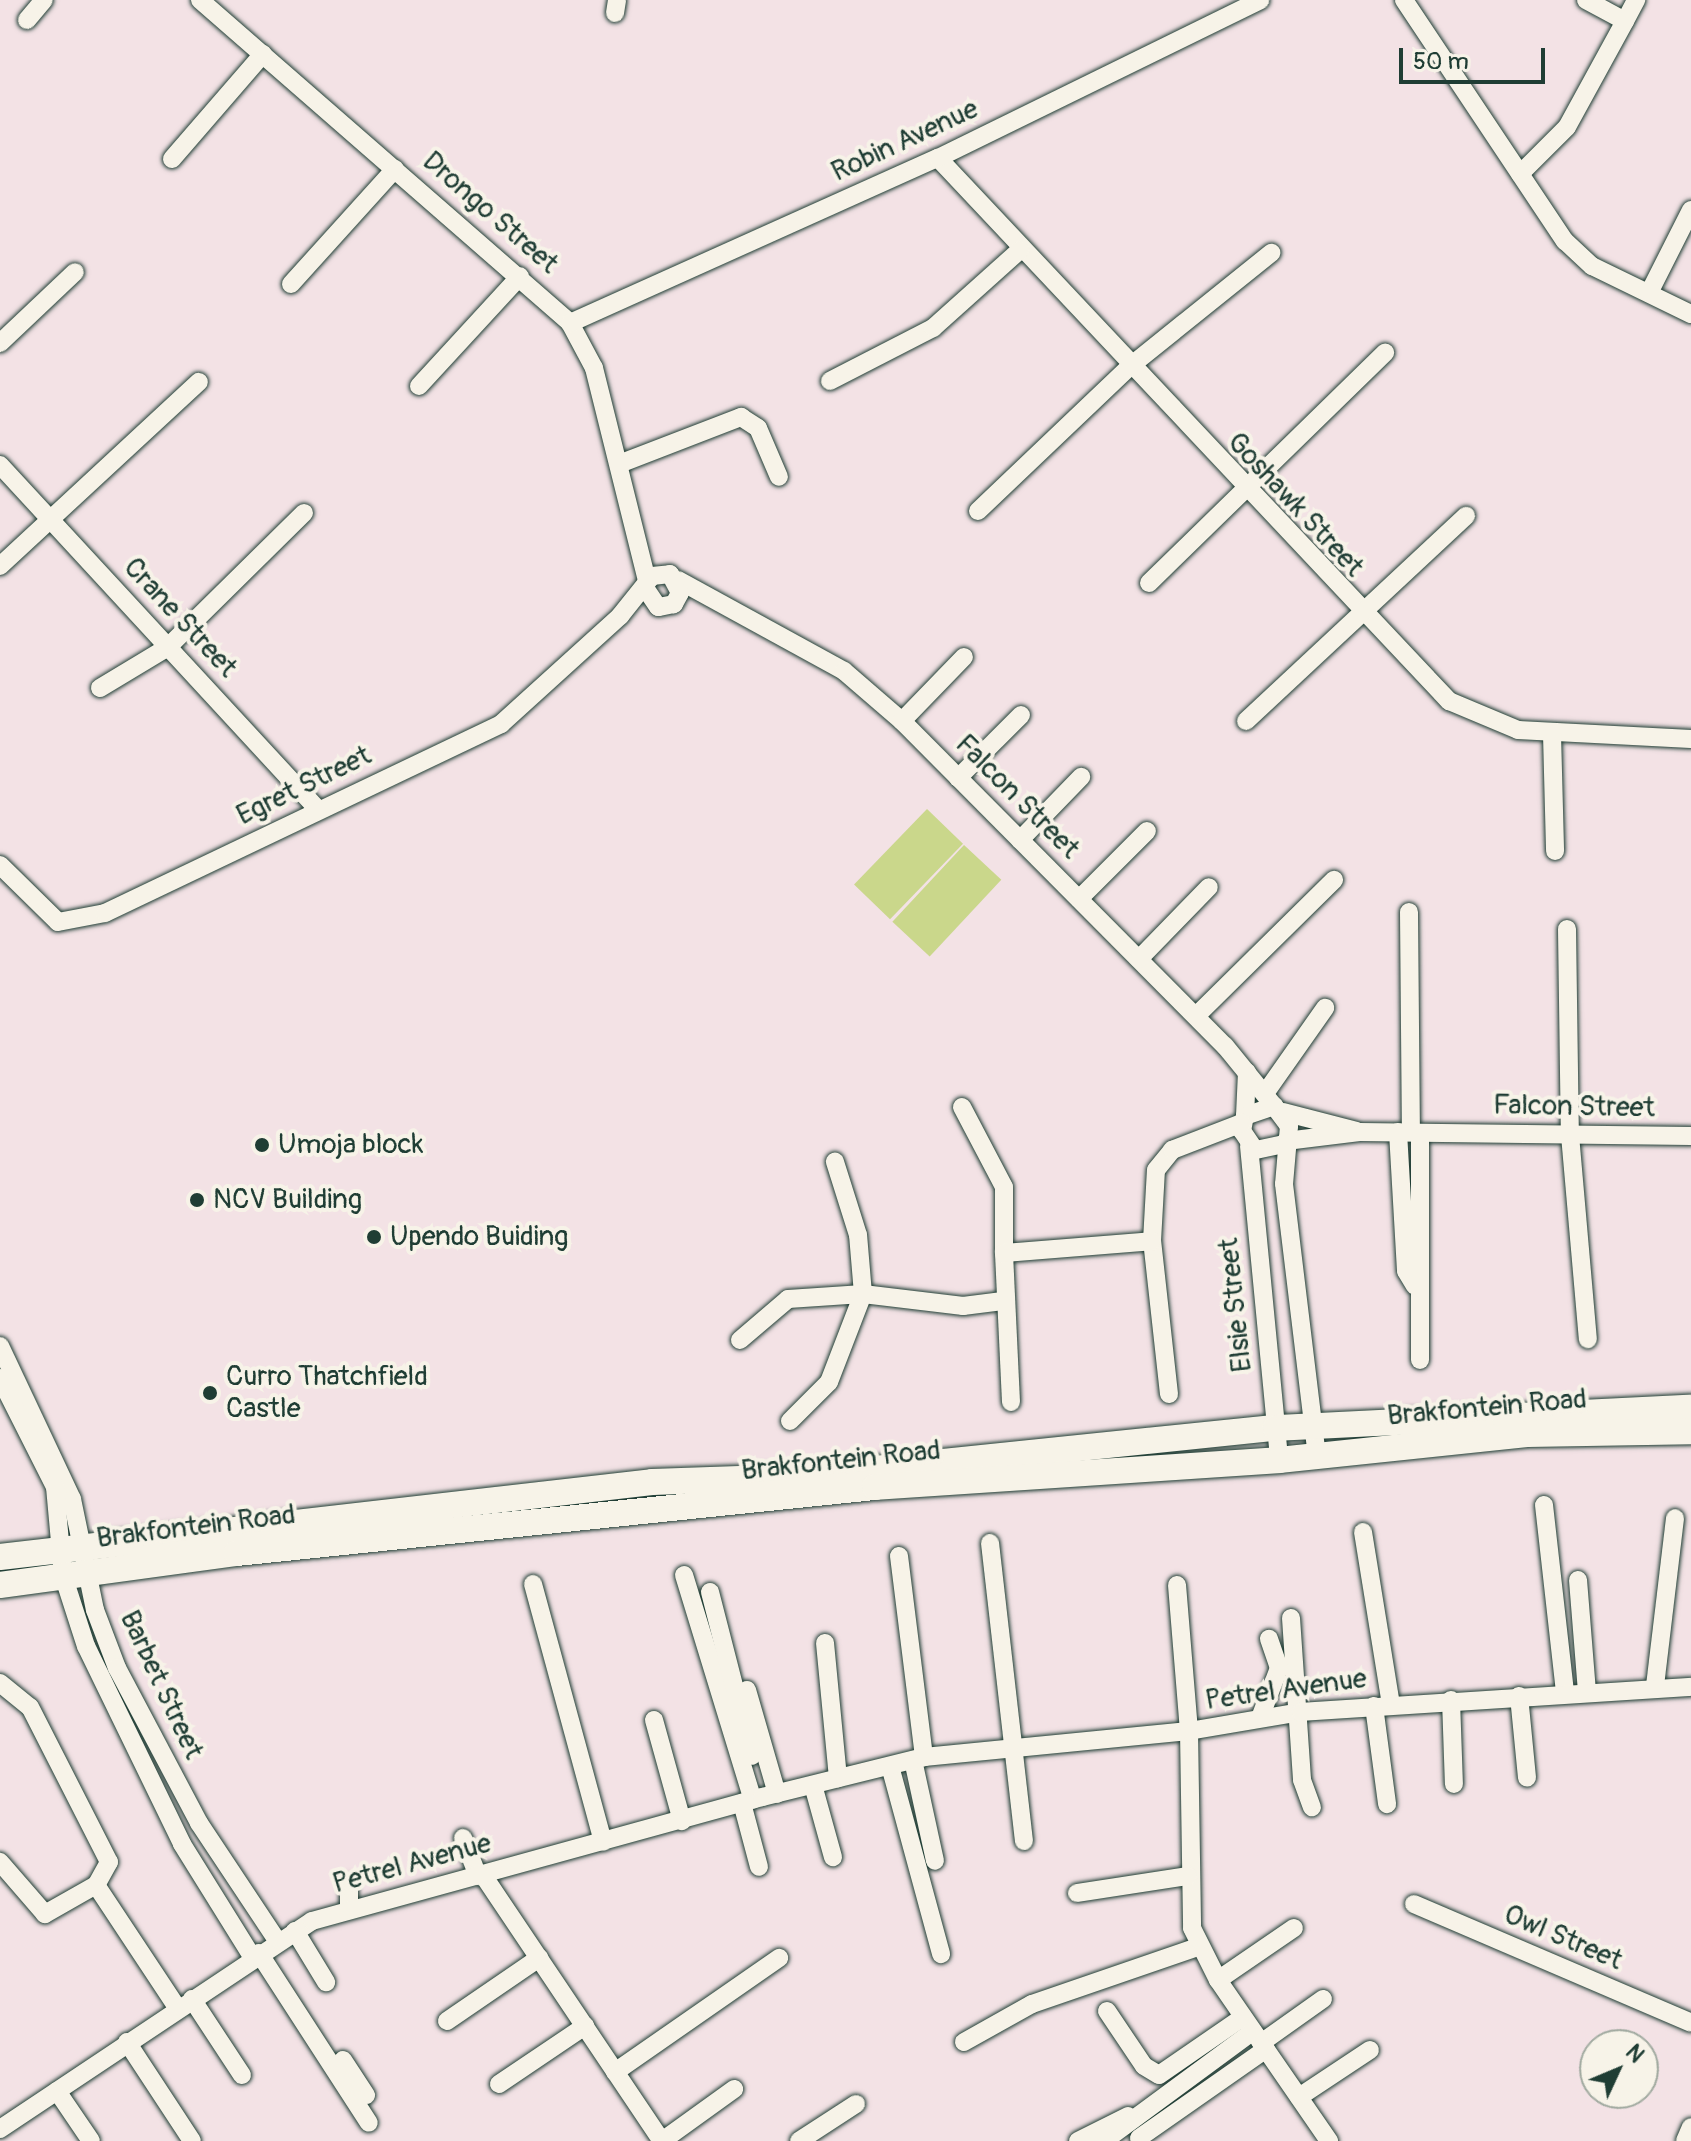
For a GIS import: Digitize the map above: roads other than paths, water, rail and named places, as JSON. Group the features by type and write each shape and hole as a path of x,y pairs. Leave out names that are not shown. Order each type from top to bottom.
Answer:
{"street":[{"path":"27,20 44,0"},
{"name":"Drongo Street","path":"200,0 520,276 570,323 594,368 639,537 646,585"},
{"name":"Robin Avenue","path":"570,323 938,158 1260,0"},
{"path":"1404,0 1520,174 1579,256 1691,314"},
{"path":"1586,0 1625,21"},
{"path":"1520,174 1567,127 1636,0"},
{"path":"172,159 263,54"},
{"name":"Goshawk Street","path":"938,158 1128,368 1429,686 1465,712 1552,734 1691,739"},
{"path":"291,284 395,169"},
{"path":"1649,293 1691,210"},
{"path":"830,381 933,328 1020,250"},
{"path":"978,511 1128,368 1271,253"},
{"path":"0,343 75,272"},
{"path":"419,386 520,276"},
{"path":"1149,583 1241,489 1385,353"},
{"path":"0,566 199,382"},
{"path":"619,464 741,417 758,428 779,477"},
{"name":"Crane Street","path":"0,465 318,810"},
{"path":"100,688 168,647 304,513"},
{"path":"1246,721 1357,612 1466,516"},
{"name":"Drongo Street","path":"639,537 671,576"},
{"path":"671,576 666,606 646,585 671,576"},
{"name":"Falcon Street","path":"671,576 715,603 844,671 902,721 1193,1013 1274,1104 1359,1132"},
{"name":"Egret Street","path":"0,865 51,919 81,923 501,724 620,616 646,585"},
{"name":"Falcon Street","path":"666,606 715,603"},
{"name":"Egret Street","path":"620,616 666,606"},
{"path":"902,721 964,657"},
{"path":"958,778 1021,715"},
{"path":"1552,734 1555,851"},
{"path":"1020,840 1081,777"},
{"path":"1079,899 1147,831"},
{"path":"1193,1013 1334,880"},
{"path":"1139,959 1209,887"},
{"path":"1193,1013 1306,893"},
{"path":"1409,912 1410,1132 1420,1360"},
{"path":"1567,929 1570,1135 1588,1339"},
{"path":"1245,1131 1274,1104 1325,1008"},
{"path":"1245,1131 1247,1072"},
{"path":"1274,1104 1285,1143 1317,1456"},
{"path":"962,1107 1004,1187 1003,1301 1011,1402"},
{"name":"Falcon Street","path":"1152,1241 1160,1160 1217,1138 1245,1131 1270,1152 1285,1143 1359,1132 1691,1136"},
{"name":"Elsie Street","path":"1245,1131 1279,1460"},
{"path":"790,1421 829,1382 863,1294 858,1235 835,1162"},
{"path":"1004,1253 1152,1241 1169,1394"},
{"path":"740,1340 788,1299 863,1294 963,1306 1003,1301"},
{"name":"Barbet Street","path":"0,1346 56,1455 86,1646 188,1854 265,1950"},
{"name":"Barbet Street","path":"0,1378 55,1487 72,1546"},
{"name":"Brakfontein Road","path":"0,1557 72,1546 652,1482 798,1477 1276,1428 1636,1405 1691,1408"},
{"name":"Brakfontein Road","path":"0,1585 75,1574 875,1487 1279,1460 1527,1434 1691,1431"},
{"path":"1544,1505 1576,1692"},
{"path":"1655,1686 1675,1518"},
{"path":"1363,1532 1382,1705 1387,1804"},
{"path":"1559,1539 1576,1692"},
{"path":"990,1543 1017,1746 1024,1841"},
{"path":"899,1556 918,1759 935,1861"},
{"name":"Barbet Street","path":"75,1574 117,1668 211,1841 265,1950"},
{"path":"684,1575 759,1799"},
{"path":"1576,1692 1578,1580"},
{"path":"533,1584 603,1842"},
{"path":"1177,1585 1189,1731 1188,1876 1198,1947 1329,2141"},
{"path":"710,1592 759,1799"},
{"path":"1291,1618 1301,1712 1302,1780 1312,1807"},
{"path":"1260,1718 1279,1668 1269,1639"},
{"path":"825,1643 838,1778"},
{"path":"744,1679 759,1799 759,1867"},
{"path":"0,1683 30,1707 109,1853 96,1885 45,1914 0,1862"},
{"name":"Petrel Avenue","path":"0,2129 295,1931 349,1909 838,1778 918,1759 1017,1746 1189,1731 1301,1712 1655,1686 1691,1687"},
{"path":"1519,1696 1527,1778"},
{"path":"1451,1700 1454,1784"},
{"path":"654,1720 682,1821"},
{"path":"890,1766 941,1954"},
{"path":"813,1785 833,1857"},
{"path":"463,1838 481,1875 662,2141 734,2089"},
{"path":"188,1854 211,1841"},
{"path":"1077,1893 1188,1876"},
{"path":"349,1884 349,1909"},
{"path":"96,1885 242,2075"},
{"name":"Owl Street","path":"1414,1904 1691,2023"},
{"path":"1218,1980 1294,1928"},
{"path":"295,1931 326,1982"},
{"path":"964,2042 1032,2004 1198,1947"},
{"path":"265,1950 366,2095"},
{"path":"265,1950 369,2123"},
{"path":"447,2021 539,1958"},
{"path":"615,2072 779,1958"},
{"path":"1078,2141 1128,2116 1256,2035 1323,1999"},
{"path":"1107,2011 1144,2066 1159,2075 1256,2035"},
{"path":"499,2084 585,2026"},
{"path":"1139,2138 1256,2035"},
{"path":"122,2046 179,2141"},
{"path":"122,2046 192,2141"},
{"path":"1299,2097 1370,2050"},
{"path":"57,2091 91,2141"},
{"path":"799,2141 856,2104"},
{"path":"1104,2141 1128,2116"},
{"path":"1685,2141 1691,2127"}],"place":[{"name":"Umoja block","path":"262,1145"},
{"name":"NCV Building","path":"197,1200"},
{"name":"Upendo Buiding","path":"374,1237"},
{"name":"Curro Thatchfield Castle","path":"210,1393"}]}
